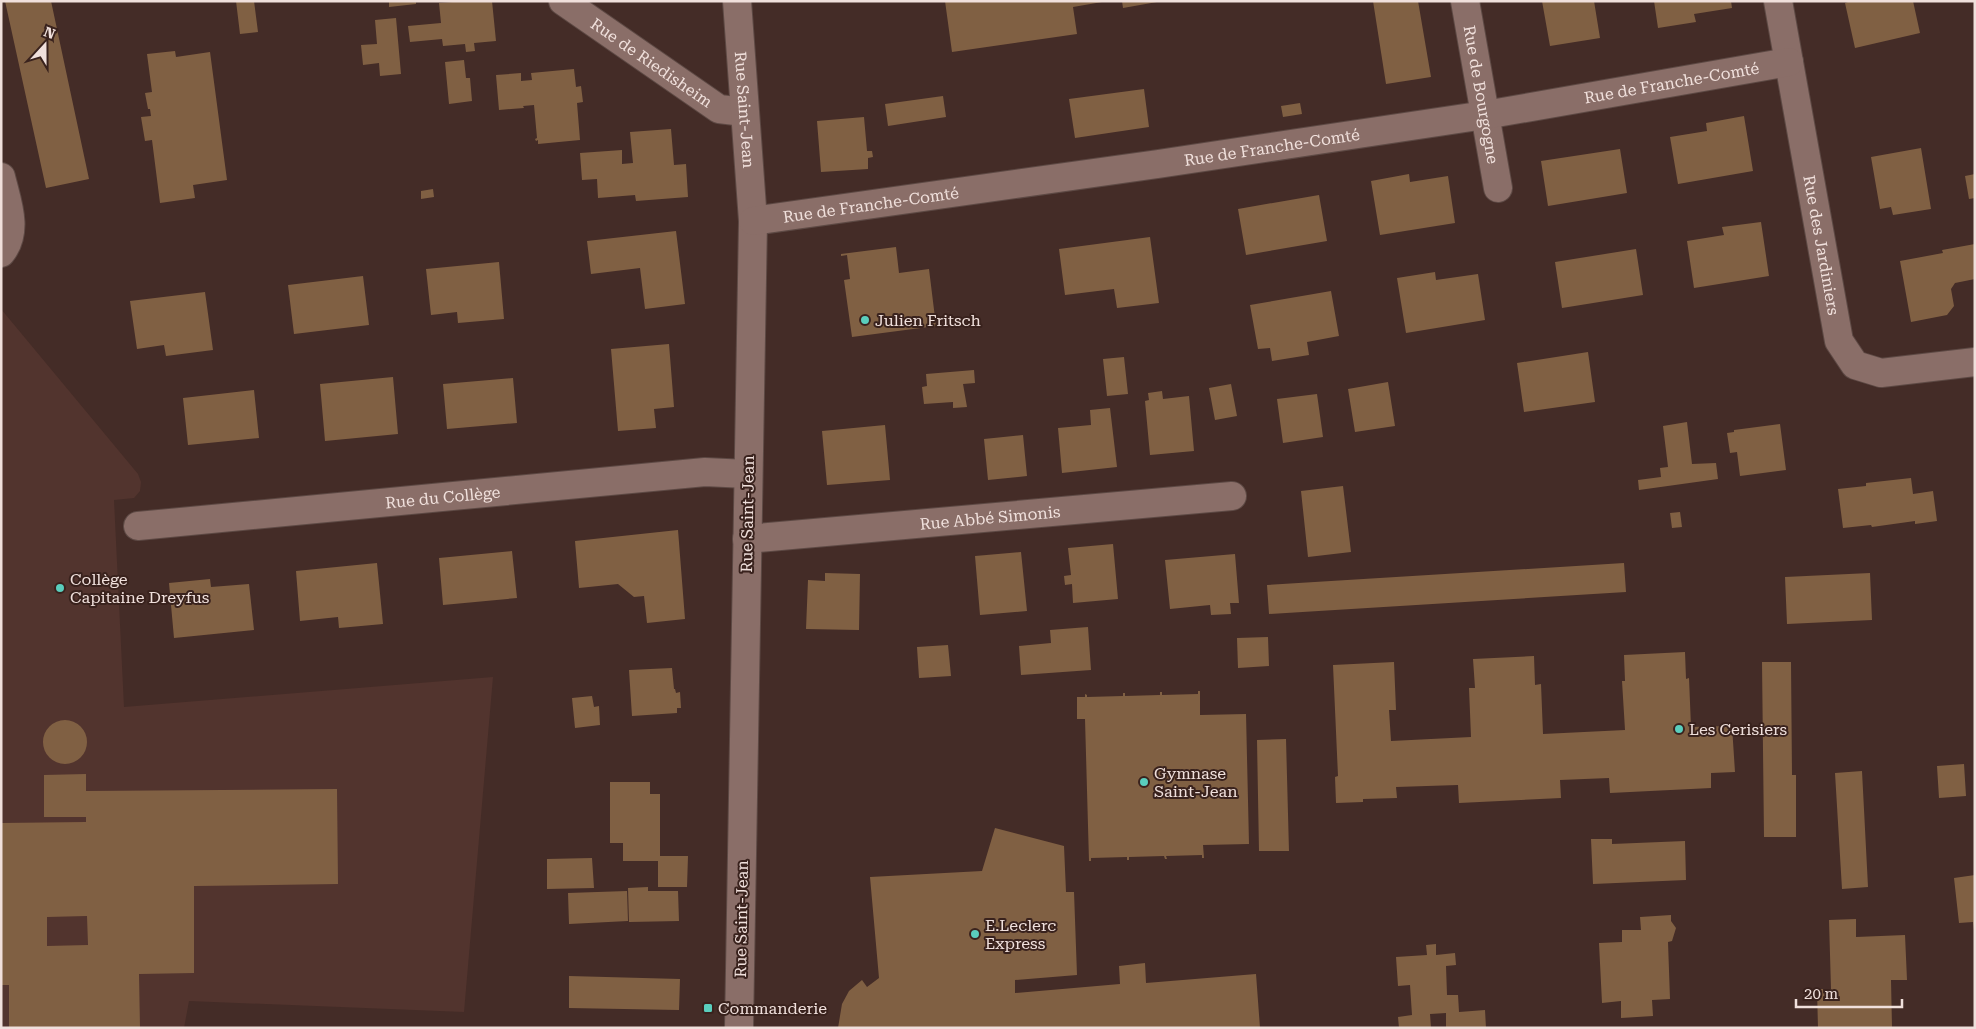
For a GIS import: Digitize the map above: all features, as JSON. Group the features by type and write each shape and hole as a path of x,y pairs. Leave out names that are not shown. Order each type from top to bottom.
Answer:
{"street":[{"name":"Rue de Riedisheim","path":"563,1 719,109 744,112"},
{"name":"Rue Saint-Jean","path":"737,1 753,221 747,474 739,1028"},
{"name":"Rue de Bourgogne","path":"1465,1 1498,188"},
{"name":"Rue des Jardiniers","path":"1778,1 1839,341 1855,365 1881,373 1975,362"},
{"name":"Rue de Franche-Comté","path":"753,221 1158,164 1485,115 1789,62"},
{"path":"1,178 12,226 5,248 1,254"},
{"name":"Rue du Collège","path":"138,526 705,472 747,474"},
{"name":"Rue Abbé Simonis","path":"747,539 1232,496"}],"shaded area":[{"name":"Collège Capitaine Dreyfus","path":"1,309 138,474 141,482 140,491 134,498 114,500 124,707 493,677 464,1012 189,1001 184,1028 1,1028"}],"building":[{"path":"5,1 51,1 89,179 46,188"},
{"path":"236,1 254,1 258,32 240,34"},
{"path":"389,1 416,1 416,4 389,7"},
{"path":"492,1 496,41 474,43 475,51 466,52 465,44 443,46 442,39 410,42 408,26 441,23 439,3"},
{"path":"945,1 1102,2 1073,7 1077,34 952,52"},
{"path":"1122,1 1157,1 1157,2 1123,8"},
{"path":"1373,1 1418,1 1431,77 1386,84"},
{"path":"1542,1 1594,1 1600,38 1550,46"},
{"path":"1654,1 1731,1 1732,8 1694,14 1696,22 1658,28"},
{"path":"1851,1 1913,1 1920,33 1855,48 1845,3"},
{"path":"396,18 401,74 380,76 379,63 363,65 361,45 377,44 375,20"},
{"path":"175,51 176,57 210,52 227,180 193,185 195,198 160,203 152,140 145,141 141,117 151,116 145,93 152,92 147,54"},
{"path":"464,60 466,78 470,78 472,101 449,104 445,62"},
{"path":"574,69 576,87 581,86 583,102 577,103 580,140 538,144 538,140 536,141 535,139 537,138 534,105 523,106 524,108 499,110 496,75 521,73 521,81 532,80 531,73"},
{"path":"1144,89 1149,127 1075,138 1069,99"},
{"path":"943,96 946,117 888,126 885,104"},
{"path":"1300,103 1302,114 1283,117 1281,106"},
{"path":"1744,116 1753,171 1678,184 1670,137 1707,131 1706,123"},
{"path":"864,117 867,151 872,151 873,157 868,158 868,169 821,172 817,121"},
{"path":"671,129 674,165 686,164 688,197 636,201 635,195 598,198 597,179 582,180 580,153 622,150 622,164 633,163 630,132"},
{"path":"1921,148 1931,209 1893,215 1891,207 1880,209 1871,157"},
{"path":"1620,149 1627,193 1548,206 1541,161"},
{"path":"1409,174 1410,182 1448,176 1455,223 1380,235 1371,181"},
{"path":"1975,174 1975,198 1969,199 1965,176"},
{"path":"433,189 434,197 421,199 421,191"},
{"path":"1319,195 1327,241 1246,255 1238,209"},
{"path":"1761,222 1769,276 1694,288 1687,241 1724,235 1722,227"},
{"path":"676,231 685,304 645,309 640,268 591,274 587,241"},
{"path":"1150,237 1159,303 1117,308 1114,289 1065,295 1059,249"},
{"path":"1975,244 1975,279 1955,283 1951,289 1954,306 1947,315 1911,322 1900,261 1943,253 1942,250"},
{"path":"896,247 899,273 929,269 936,326 852,337 844,280 850,279 847,255 841,256 841,254"},
{"path":"1636,249 1643,295 1562,308 1555,262"},
{"path":"499,262 504,319 458,323 457,312 431,315 426,269"},
{"path":"1435,272 1436,280 1478,274 1485,320 1406,333 1397,278"},
{"path":"363,276 369,325 294,334 288,285"},
{"path":"1331,291 1339,336 1307,342 1309,355 1272,361 1270,348 1258,349 1250,305"},
{"path":"205,292 213,350 166,356 164,345 137,349 130,301"},
{"path":"669,344 674,407 654,409 656,428 618,431 611,349"},
{"path":"1588,352 1595,402 1524,412 1517,363"},
{"path":"1124,357 1128,394 1107,396 1103,359"},
{"path":"974,370 975,383 963,384 967,407 953,408 953,402 924,404 922,387 927,386 926,374"},
{"path":"393,377 398,434 325,441 320,384"},
{"path":"513,378 517,423 447,429 443,384"},
{"path":"1388,382 1395,426 1355,432 1348,389"},
{"path":"1231,384 1237,416 1215,420 1209,388"},
{"path":"254,390 259,438 188,445 183,398"},
{"path":"1162,391 1163,399 1189,396 1194,451 1150,455 1145,401 1149,400 1148,393"},
{"path":"1317,394 1323,437 1283,443 1277,399"},
{"path":"1110,408 1117,467 1062,473 1058,428 1091,425 1090,410"},
{"path":"1687,422 1692,464 1716,463 1718,479 1639,490 1638,480 1661,477 1660,468 1668,467 1663,426"},
{"path":"1780,424 1786,470 1740,476 1737,452 1730,453 1727,433 1734,432 1734,430"},
{"path":"885,425 890,480 827,485 822,431"},
{"path":"1023,435 1027,476 988,480 984,439"},
{"path":"1911,478 1913,494 1933,491 1937,521 1915,524 1915,521 1872,527 1871,525 1843,528 1838,489 1866,486 1866,483"},
{"path":"1343,486 1351,552 1308,557 1301,491"},
{"path":"1680,512 1682,527 1672,528 1670,513"},
{"path":"678,530 685,619 647,623 644,596 634,597 618,584 579,588 575,541"},
{"path":"1113,544 1118,599 1073,603 1072,584 1065,585 1064,576 1071,575 1068,548"},
{"path":"512,551 517,598 443,605 439,558"},
{"path":"1021,552 1027,611 980,615 975,556"},
{"path":"1235,554 1239,603 1230,603 1231,614 1211,615 1210,605 1170,609 1165,560"},
{"path":"377,563 383,624 339,628 338,617 300,621 296,571"},
{"path":"1624,563 1626,592 1269,614 1267,585"},
{"path":"825,573 860,574 859,630 806,629 808,580 825,581"},
{"path":"1870,573 1872,620 1787,624 1785,577"},
{"path":"210,579 211,587 249,584 254,630 174,638 169,583"},
{"path":"1088,627 1091,670 1021,675 1019,646 1051,643 1050,630"},
{"path":"1268,637 1269,666 1238,668 1237,638"},
{"path":"948,645 951,676 919,678 917,647"},
{"name":"Les Cerisiers","path":"1685,652 1686,679 1689,678 1691,727 1732,726 1735,772 1711,773 1711,788 1610,793 1609,778 1560,780 1561,798 1459,803 1458,785 1396,787 1397,798 1363,799 1363,802 1336,803 1335,777 1338,776 1333,665 1394,662 1396,710 1389,710 1391,741 1471,737 1469,688 1475,688 1473,659 1534,656 1535,685 1541,684 1543,734 1625,730 1622,681 1625,681 1624,655"},
{"path":"1762,662 1791,662 1792,775 1796,775 1796,837 1764,837"},
{"path":"672,668 674,689 676,693 680,692 681,708 677,708 677,713 632,716 629,670"},
{"name":"Gymnase Saint-Jean","path":"1198,691 1200,691 1200,715 1246,714 1249,844 1203,845 1204,858 1202,858 1202,855 1166,856 1167,859 1164,856 1129,857 1129,860 1127,860 1127,857 1091,858 1091,861 1089,861 1085,719 1077,719 1077,697 1085,697 1085,694 1087,697 1123,696 1123,693 1125,693 1125,696 1160,695 1160,692 1162,692 1162,695 1198,694"},
{"path":"592,696 594,707 599,706 600,725 575,728 572,698"},
{"path":"65,720 77,724 83,730 87,742 83,754 77,760 65,764 53,760 47,754 43,742 47,730 53,724"},
{"path":"1286,739 1289,851 1259,851 1257,740"},
{"path":"1964,764 1966,796 1939,798 1937,766"},
{"path":"1862,771 1868,887 1842,889 1835,773"},
{"path":"86,774 86,791 337,789 338,884 194,886 194,973 139,974 140,1028 9,1027 9,985 1,985 1,823 86,822 86,817 44,817 44,775","holes":["87,916 88,945 47,946 47,917"]},
{"path":"610,782 650,782 650,794 660,794 660,856 688,856 687,887 658,887 658,861 623,861 623,843 610,843"},
{"name":"E.Leclerc Express","path":"995,828 1064,846 1066,892 1074,892 1077,975 1015,980 1015,993 1120,984 1119,966 1145,963 1146,983 1256,974 1260,1028 838,1028 842,1004 849,991 862,980 867,987 879,978 870,877 982,871"},
{"path":"1591,839 1612,839 1612,844 1685,841 1686,880 1593,884"},
{"path":"592,858 594,888 547,889 547,859"},
{"path":"1975,875 1974,930 1973,922 1959,923 1954,878"},
{"path":"648,887 648,891 678,891 679,921 629,922 628,888"},
{"path":"627,891 628,921 569,924 568,893"},
{"path":"1671,915 1671,921 1676,928 1672,941 1668,942 1670,999 1652,1000 1653,1016 1621,1018 1621,1001 1602,1003 1599,943 1622,942 1622,930 1641,930 1640,917"},
{"path":"1856,919 1856,937 1905,935 1907,980 1891,980 1892,1027 1818,1028 1817,989 1831,989 1829,920"},
{"path":"1436,944 1436,955 1455,953 1456,965 1446,966 1447,995 1458,995 1459,1012 1485,1010 1486,1028 1446,1028 1446,1013 1430,1014 1431,1028 1399,1028 1398,1017 1412,1015 1410,985 1398,986 1396,957 1427,955 1426,945"},
{"path":"569,976 680,979 679,1010 569,1008"}],"place":[{"name":"Julien Fritsch","path":"865,320"},
{"name":"Collège Capitaine Dreyfus","path":"60,588"},
{"name":"Les Cerisiers","path":"1679,729"},
{"name":"Gymnase Saint-Jean","path":"1144,782"},
{"name":"E.Leclerc Express","path":"975,934"},
{"name":"Commanderie","path":"708,1008"}]}
